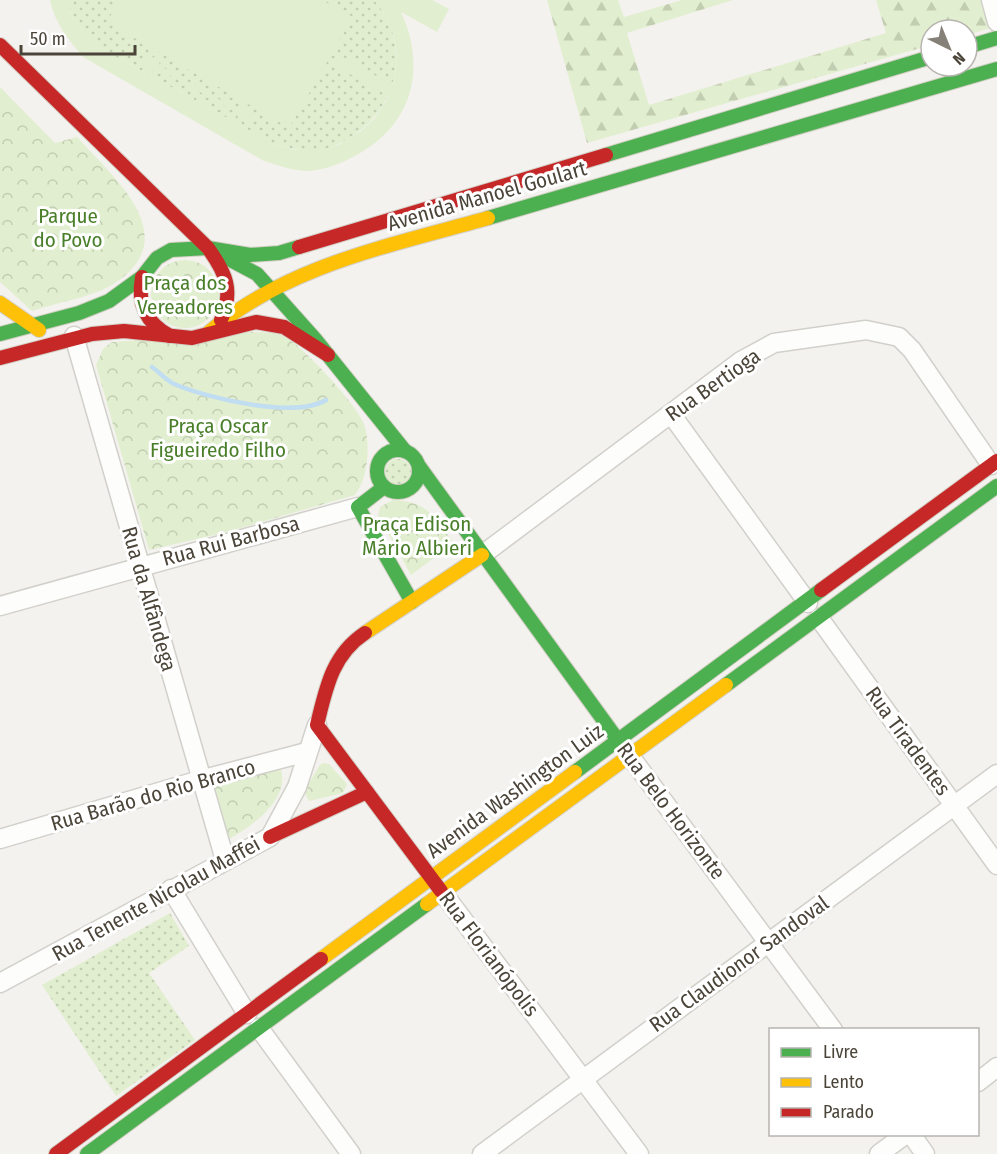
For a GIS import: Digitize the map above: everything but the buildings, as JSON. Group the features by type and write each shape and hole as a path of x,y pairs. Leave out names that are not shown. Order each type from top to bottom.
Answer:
{"main road":[{"path":"979,43 997,38"},
{"path":"0,45 208,248 225,272 230,290 228,306 221,320"},
{"name":"Avenida Manoel Goulart","path":"0,334 109,301 142,277 157,258 171,250 208,248 250,255 279,253 919,61"},
{"name":"Avenida Manoel Goulart","path":"208,333 221,320 270,288 310,271 476,220 997,69"},
{"path":"208,248 256,274 270,288 328,355 405,451 414,457 467,534"},
{"path":"306,330 293,302 294,290 310,271"},
{"path":"142,277 139,296 143,311 158,330 176,338"},
{"path":"0,303 31,326 65,339"},
{"path":"0,358 85,333 126,331 193,338 248,323 276,323 328,355"},
{"path":"365,401 378,441 379,481 390,489 420,496 436,503 467,534"},
{"path":"377,467 385,454 391,451 405,451"},
{"name":"Avenida Washington Luiz","path":"56,1154 808,603 994,463"},
{"path":"412,602 358,507 390,489 411,487 416,481 419,466"},
{"name":"Avenida Washington Luiz","path":"87,1154 997,486"},
{"name":"Rua Belo Horizonte","path":"467,534 630,756"},
{"name":"Rua Tenente Nicolau Maffei","path":"317,725 329,675 335,661 349,644 482,555"},
{"name":"Rua Florianópolis","path":"317,725 443,893"},
{"path":"270,837 367,792"}],"street":[{"path":"991,0 997,22"},
{"name":"Rua Bertioga","path":"482,555 741,361 774,343 866,330 899,337 912,350 994,463"},
{"name":"Rua da Alfândega","path":"65,339 140,566 225,860"},
{"path":"671,414 808,603"},
{"name":"Rua Rui Barbosa","path":"0,606 358,507"},
{"name":"Rua Tiradentes","path":"819,618 997,865"},
{"name":"Rua Tenente Nicolau Maffei","path":"0,983 270,837 297,787 317,725"},
{"name":"Rua Barão do Rio Branco","path":"0,839 200,780 307,752"},
{"name":"Rua Belo Horizonte","path":"630,756 832,1028"},
{"name":"Rua Claudionor Sandoval","path":"482,1154 997,774"},
{"path":"171,889 247,1014"},
{"name":"Rua Florianópolis","path":"443,893 639,1154"},
{"path":"259,1028 351,1154"},
{"path":"979,1081 997,1067"},
{"path":"879,1154 903,1136"},
{"path":"912,1136 925,1154"}],"green space":[{"path":"50,0 67,0 73,18 93,44 274,144 296,150 316,151 338,145 361,131 375,118 387,99 388,96 334,65 340,55 392,85 396,62 395,40 387,19 374,0 432,0 449,9 437,32 401,12 409,32 413,52 410,91 403,109 393,125 360,153 335,165 308,171 291,169 264,161 83,57 67,37"},
{"path":"67,0 374,0 386,17 393,36 396,55 394,75 389,93 379,111 366,126 349,138 328,148 315,151 294,149 274,144 93,44 73,18"},
{"path":"119,0 322,0 353,17 289,128 107,22"},
{"path":"547,0 618,0 624,17 682,0 733,0 627,33 649,105 886,33 876,0 983,0 991,28 979,32 979,18 919,18 919,48 587,143"},
{"path":"148,54 160,61 159,65 240,111 243,108 255,115 249,125 237,118 239,114 157,68 154,71 142,64"},
{"name":"Parque do Povo","path":"0,87 55,143 77,137 125,190 137,209 144,229 144,248 134,267 112,285 84,296 32,311 0,282"},
{"name":"Praça dos Vereadores","path":"185,260 198,263 209,270 216,281 219,294 216,307 209,318 198,325 185,328 172,325 161,318 154,307 151,294 154,281 161,270 172,263"},
{"name":"Praça Oscar Figueiredo Filho","path":"253,332 277,333 289,339 327,375 360,415 366,432 368,451 363,480 355,495 223,533 149,550 96,365 103,349 112,342"},
{"path":"398,459 407,463 411,472 407,481 398,485 389,481 385,472 389,463"},
{"name":"Praça Edison Mário Albieri","path":"393,500 423,507 430,512 454,543 411,575 378,515 380,507"},
{"path":"323,763 329,764 347,784 343,793 309,801 304,792"},
{"path":"280,767 282,779 275,800 258,819 227,840 211,786"},
{"path":"170,913 189,946 149,973 195,1040 116,1096 42,985"}],"waterway":[{"path":"152,367 174,384 228,400 273,407 312,405 326,400"}],"traffic: fast":[{"path":"979,43 997,38"},
{"path":"606,155 919,61"},
{"path":"488,218 997,69"},
{"path":"0,334 79,313 109,301 142,277 157,258 171,250 208,248 250,255 279,253 299,247"},
{"path":"223,256 257,274 315,339 405,451"},
{"path":"398,450 413,456 419,471 413,486 398,492 383,486 377,471 383,456 398,450"},
{"path":"419,466 628,754"},
{"path":"726,685 997,486"},
{"path":"384,487 358,507 412,602"},
{"path":"575,772 821,590"},
{"path":"87,1154 427,904"}],"traffic: slow":[{"path":"208,333 271,290 305,274 341,260 488,218"},
{"path":"0,303 39,330"},
{"path":"365,633 482,555"},
{"path":"427,904 726,685"},
{"path":"321,959 575,772"}],"traffic: jam":[{"path":"0,45 208,248 226,282 227,300 221,320"},
{"path":"299,247 606,155"},
{"path":"142,277 141,296 145,312 155,325 170,336"},
{"path":"0,358 92,334 124,331 192,338 256,322 284,327 328,355"},
{"path":"821,590 997,461"},
{"path":"365,633 345,651 332,673 317,725 441,891"},
{"path":"270,837 367,792"},
{"path":"56,1154 321,959"}]}
